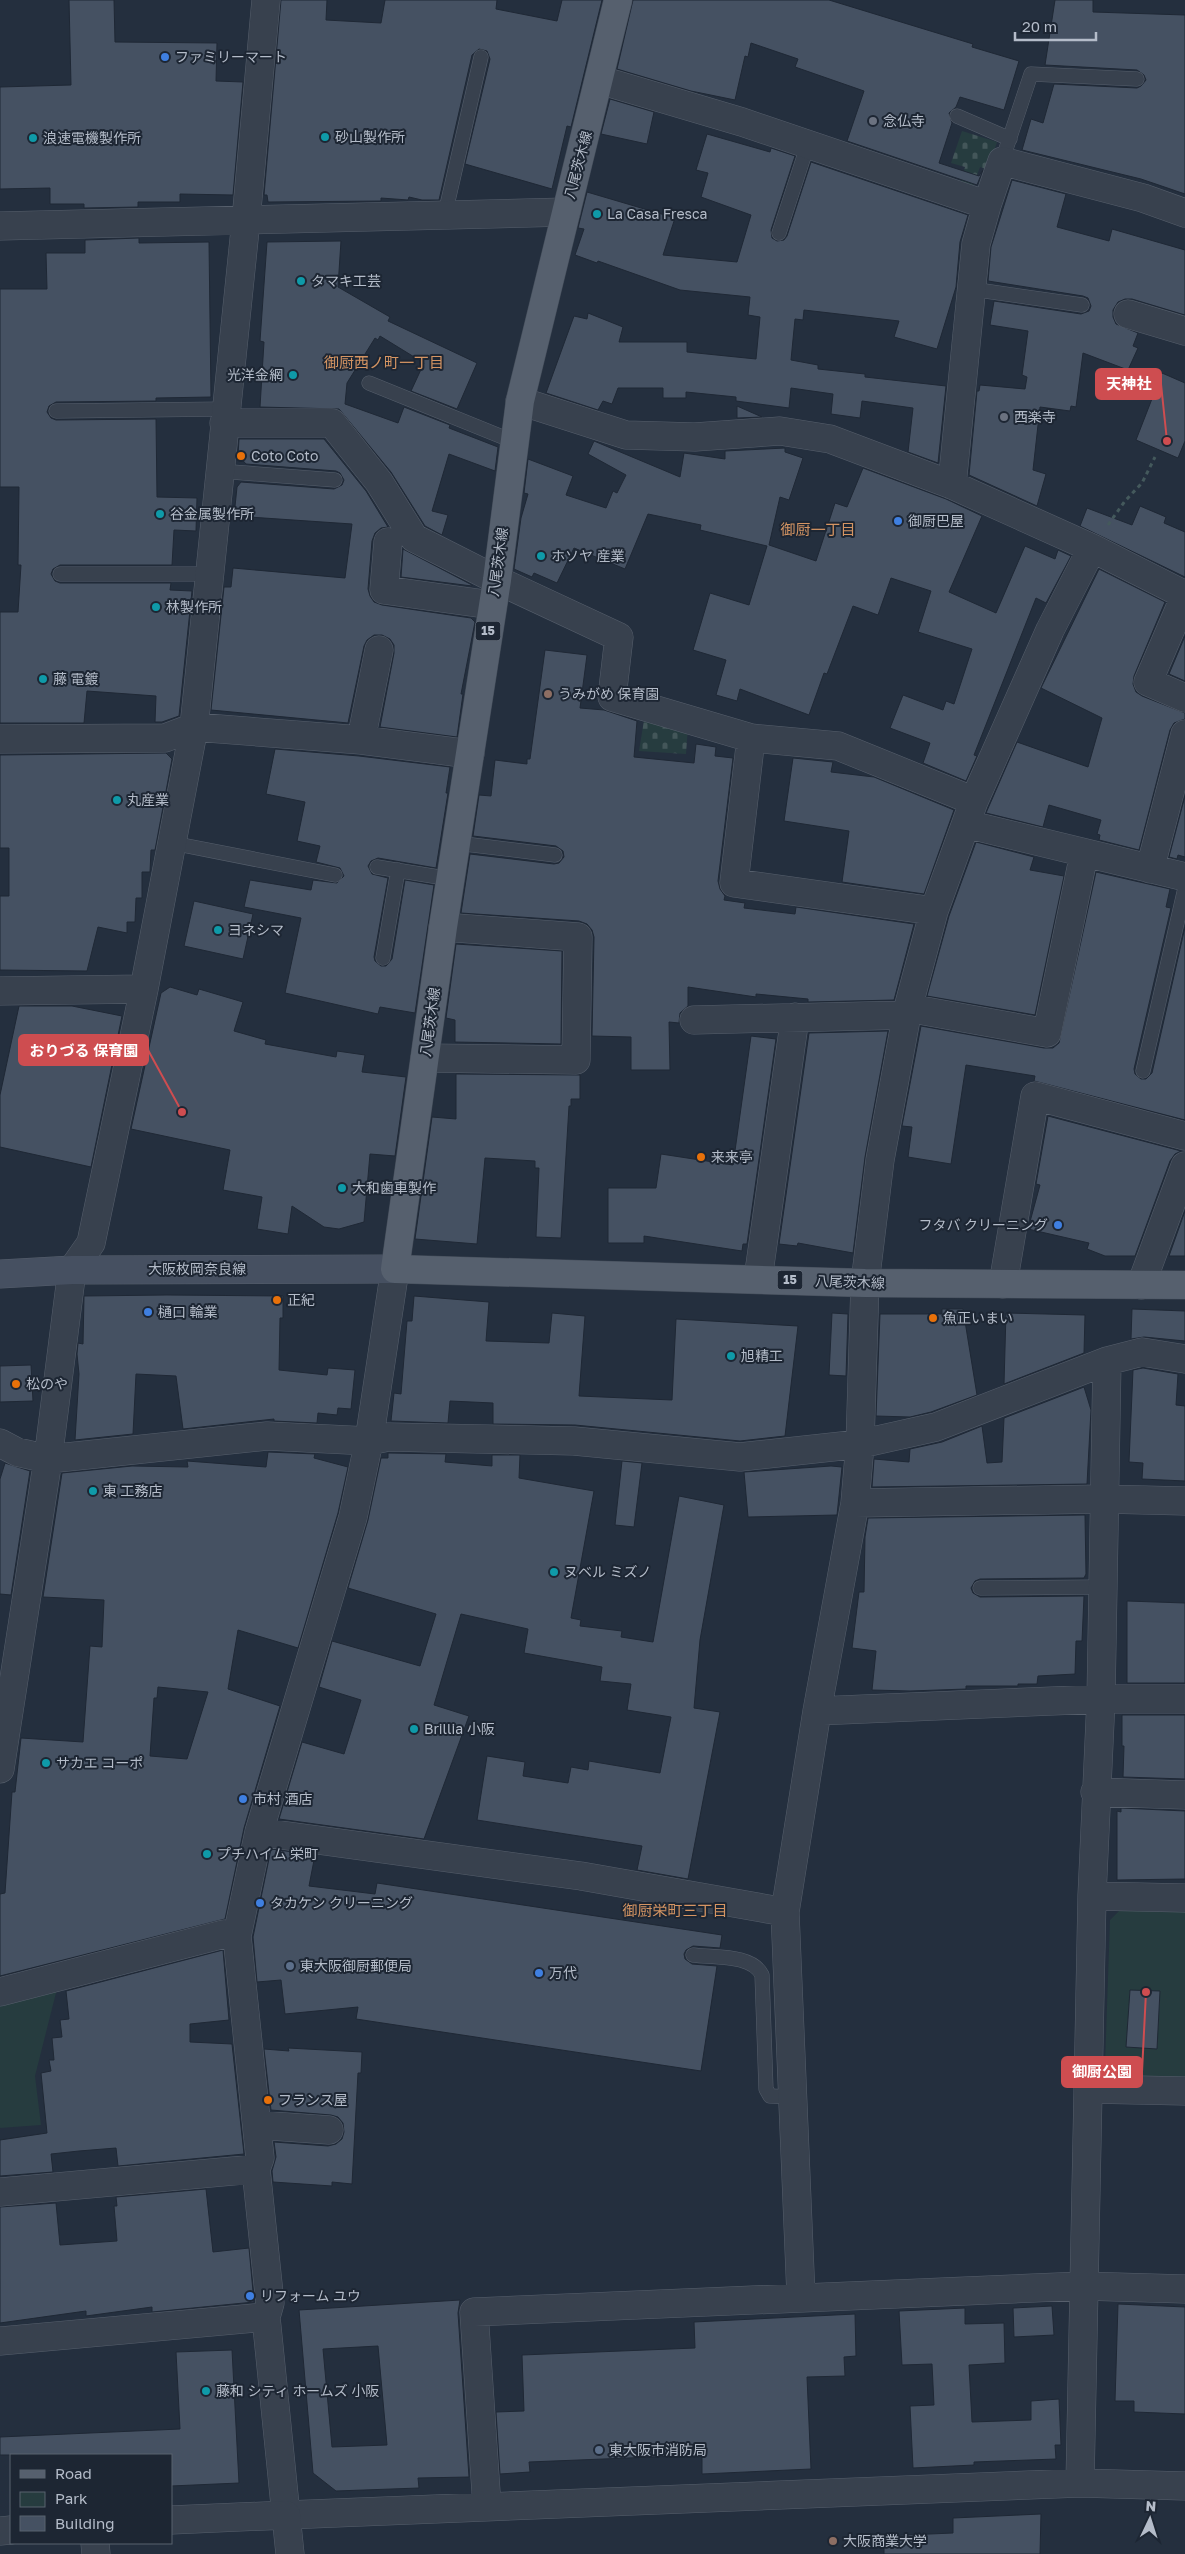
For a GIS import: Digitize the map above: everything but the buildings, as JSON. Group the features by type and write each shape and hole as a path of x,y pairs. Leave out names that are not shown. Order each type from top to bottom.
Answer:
{"main road":[{"name":"八尾茨木線","path":"618,0 600,80 520,400 494,593 443,927 395,1269 865,1283 1185,1285"},
{"name":"大阪枚岡奈良線","path":"0,1274 72,1270 395,1269"}],"street":[{"path":"0,1769 48,1460 72,1270 91,1243 144,989 194,727 246,220 266,0"},
{"path":"600,80 808,144 987,205"},
{"path":"952,485 976,244 1006,150 1185,213"},
{"path":"0,226 566,212"},
{"path":"1128,314 1185,331"},
{"path":"520,400 626,435 695,437 780,431 830,439 952,485 1094,549 1185,596 1148,682 1185,698"},
{"path":"225,416 332,424 379,482 414,538 494,593 619,637 612,697 751,738 838,746 970,813 1084,854 1185,877"},
{"path":"388,542 384,590 494,593"},
{"path":"801,2296 785,1912 817,1711 854,1503 860,1444 865,1283 880,1160 907,1012 934,911 970,813 1050,630 1094,549"},
{"path":"361,740 379,650"},
{"path":"0,738 165,738 194,727 361,740 470,754"},
{"path":"1150,869 1185,734"},
{"path":"751,738 734,883 934,911"},
{"path":"694,1020 907,1012 1047,1033 1084,854"},
{"path":"425,1058 576,1060 578,937 443,927"},
{"path":"0,992 144,989"},
{"path":"758,1279 795,1017"},
{"path":"1003,1284 1035,1096 1185,1136"},
{"path":"1141,1285 1185,1166"},
{"path":"290,2554 266,2317 270,2303 256,2169 260,2158 236,1936 259,1832 353,1517 369,1441 395,1269"},
{"path":"0,1443 17,1452 48,1460 267,1436 369,1441 388,1437 574,1441 740,1457 860,1444 936,1427 1107,1361 1142,1352 1185,1359"},
{"path":"1080,2483 1082,2286 1095,1792 1101,1699 1103,1498 1107,1361"},
{"path":"854,1503 1103,1498 1185,1501"},
{"path":"817,1711 1101,1699 1185,1699"},
{"path":"1095,1792 1185,1795"},
{"path":"259,1832 581,1876 785,1912"},
{"path":"1092,1896 1185,1898"},
{"path":"0,1992 224,1934 236,1936"},
{"path":"1088,2089 1185,2091"},
{"path":"257,2125 329,2130"},
{"path":"0,2192 256,2169"},
{"path":"487,2507 474,2312 801,2296 1082,2286 1185,2289"},
{"path":"0,2341 266,2317"},
{"path":"172,2520 1080,2483 1185,2486"}],"lane":[{"path":"445,214 482,58"},
{"path":"957,116 1006,150 1030,74 1138,78"},
{"path":"779,233 808,144"},
{"path":"971,289 1082,306"},
{"path":"369,383 515,442"},
{"path":"56,411 225,416"},
{"path":"219,471 335,480"},
{"path":"60,574 209,574"},
{"path":"172,843 335,875"},
{"path":"456,843 555,855"},
{"path":"377,867 451,879"},
{"path":"383,958 398,870"},
{"path":"1143,1071 1185,888"},
{"path":"980,1588 1102,1587"},
{"path":"693,1955 750,1962 759,1969 762,1975 766,2089 770,2096 793,2097"}],"path":[{"path":"1094,549 1110,521 1142,483 1155,457"}],"green space":[{"path":"962,131 997,142 988,170 980,167 973,186 961,182 965,167 951,163"},
{"path":"645,714 688,726 686,754 639,751"},
{"path":"1120,1910 1185,1912 1185,2079 1119,2077 1105,2064 1110,1920"},
{"path":"58,1985 35,2076 41,2125 0,2128 0,1999"}],"place":[{"name":"ファミリーマート","path":"165,57"},
{"name":"念仏寺","path":"873,121"},
{"name":"砂山製作所","path":"325,137"},
{"name":"浪速電機製作所","path":"33,138"},
{"name":"La Casa Fresca","path":"597,214"},
{"name":"タマキ工芸","path":"301,281"},
{"name":"光洋金網","path":"293,375"},
{"name":"西楽寺","path":"1004,417"},
{"name":"天神社","path":"1167,441"},
{"name":"Coto Coto","path":"241,456"},
{"name":"谷金属製作所","path":"160,514"},
{"name":"御厨巴屋","path":"898,521"},
{"name":"ホソヤ 産業","path":"541,556"},
{"name":"林製作所","path":"156,607"},
{"name":"藤 電鍍","path":"43,679"},
{"name":"うみがめ 保育園","path":"548,694"},
{"name":"丸産業","path":"117,800"},
{"name":"ヨネシマ","path":"218,930"},
{"name":"おりづる 保育園","path":"182,1112"},
{"name":"来来亭","path":"701,1157"},
{"name":"大和歯車製作","path":"342,1188"},
{"name":"フタバ クリーニング","path":"1058,1225"},
{"name":"正紀","path":"277,1300"},
{"name":"樋口 輪業","path":"148,1312"},
{"name":"魚正いまい","path":"933,1318"},
{"name":"旭精工","path":"731,1356"},
{"name":"松のや","path":"16,1384"},
{"name":"東 工務店","path":"93,1491"},
{"name":"ヌベル ミズノ","path":"554,1572"},
{"name":"Brillia 小阪","path":"414,1729"},
{"name":"サカエ コーポ","path":"46,1763"},
{"name":"市村 酒店","path":"243,1799"},
{"name":"プチハイム 栄町","path":"207,1854"},
{"name":"タカケン クリーニング","path":"260,1903"},
{"name":"東大阪御厨郵便局","path":"290,1966"},
{"name":"万代","path":"539,1973"},
{"name":"御厨公園","path":"1146,1992"},
{"name":"フランス屋","path":"268,2100"},
{"name":"リフォーム ユウ","path":"250,2296"},
{"name":"藤和 シティ ホームズ 小阪","path":"206,2391"},
{"name":"東大阪市消防局","path":"599,2450"},
{"name":"大阪商業大学","path":"833,2541"}],"district":[{"name":"御厨西ノ町一丁目","path":"384,363"},
{"name":"御厨一丁目","path":"818,530"},
{"name":"御厨栄町三丁目","path":"675,1911"}]}
